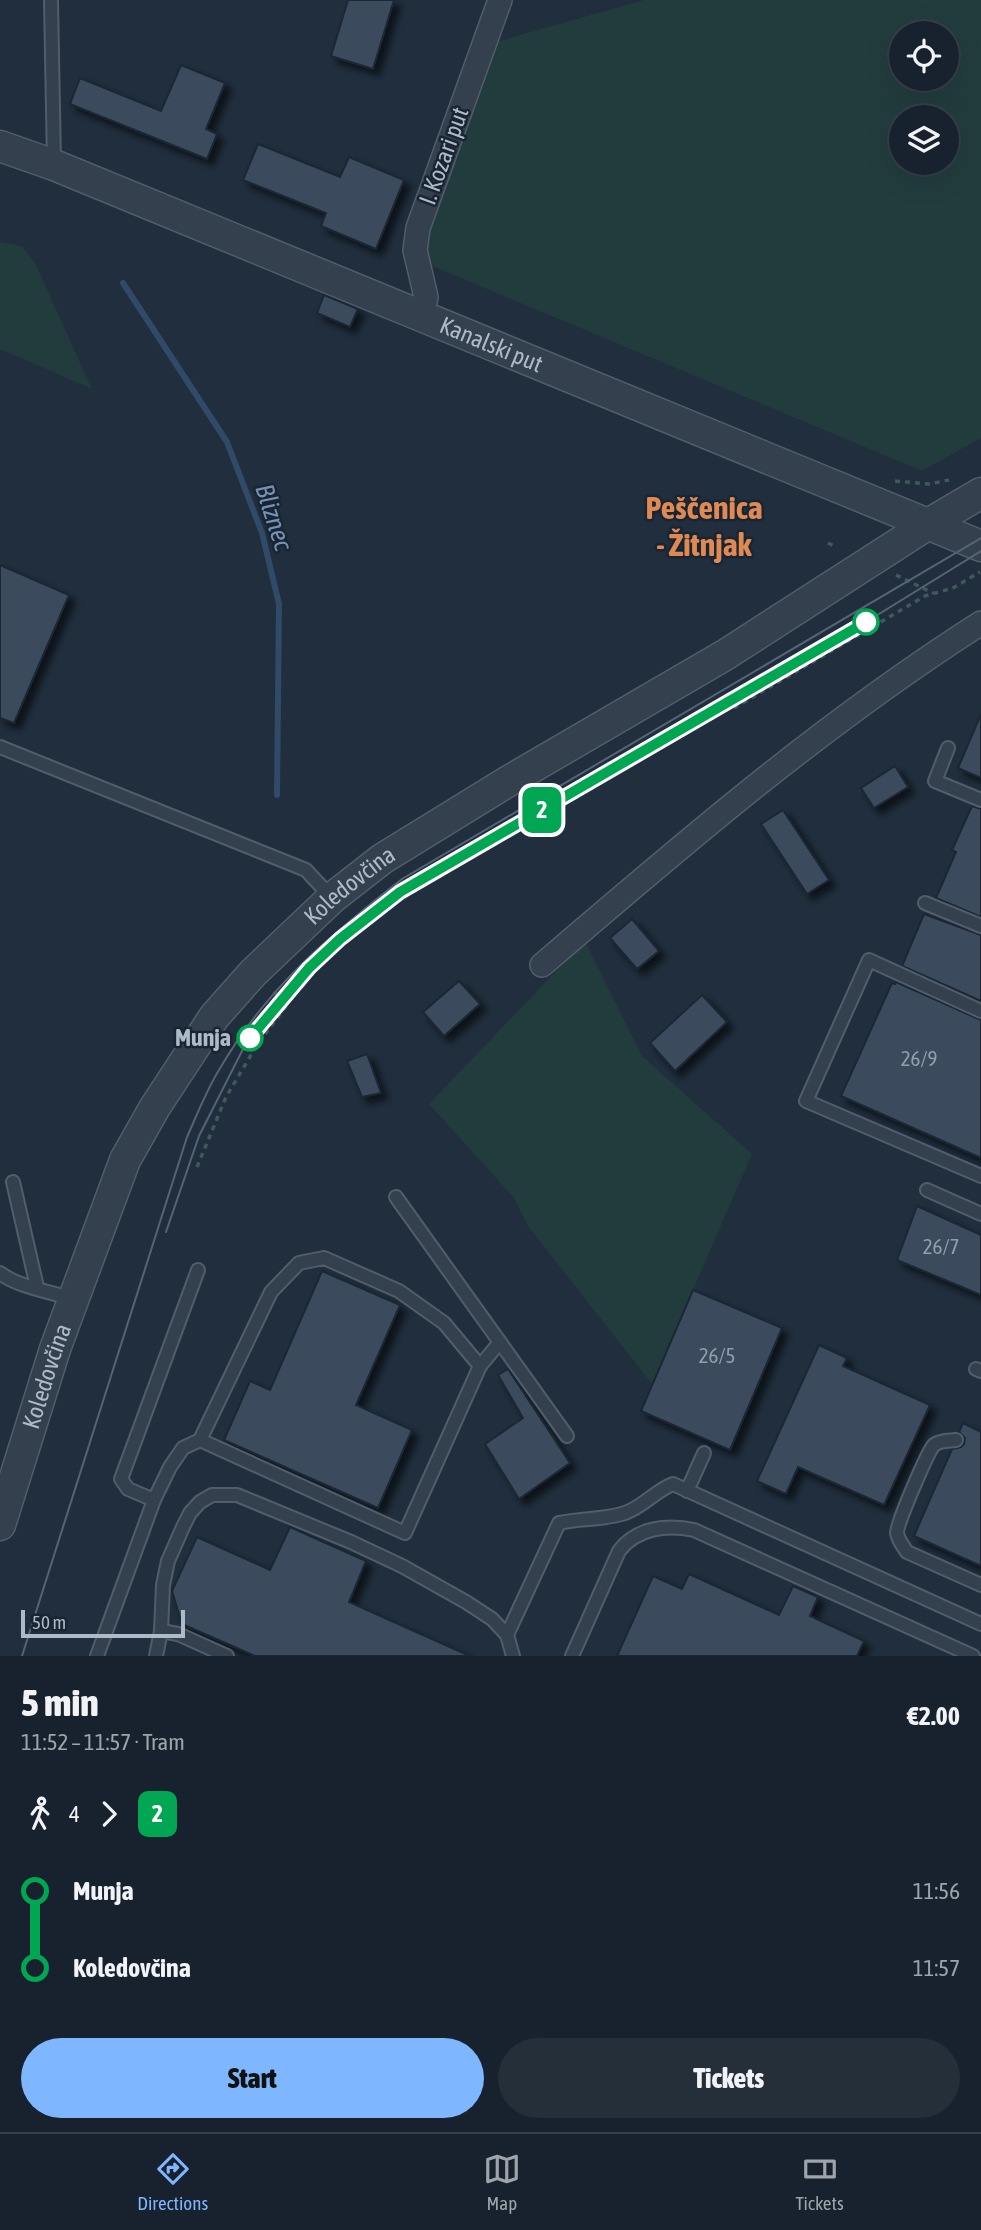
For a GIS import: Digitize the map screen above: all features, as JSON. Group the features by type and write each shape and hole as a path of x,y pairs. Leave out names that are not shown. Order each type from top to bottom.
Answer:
{"street":[{"name":"I. Kozari put","path":"422,316 426,297 415,250 418,228 500,0"},
{"name":"Kanalski put","path":"0,146 54,165 981,546"},
{"name":"Koledovčina","path":"0,1525 73,1299 125,1160 155,1107 214,1017 270,956 332,898 382,859 507,782 725,655 930,523 968,486"},
{"path":"542,965 797,752 926,658 981,623"}],"lane":[{"path":"51,0 54,165"},
{"path":"0,747 306,870 332,898"},
{"path":"948,748 935,781 981,800"},
{"path":"925,903 981,926"},
{"path":"981,1010 869,960 806,1101 981,1176"},
{"path":"13,1182 37,1287"},
{"path":"927,1190 981,1214"},
{"path":"396,1197 568,1436"},
{"path":"97,1656 155,1500 170,1467 183,1448 200,1440 271,1292 299,1263 324,1258 399,1291 444,1323 480,1366"},
{"path":"155,1500 128,1489 121,1479 198,1270"},
{"path":"0,1273 10,1281 73,1299"},
{"path":"200,1440 405,1533 480,1366 500,1342"},
{"path":"956,1440 942,1441 933,1446 897,1531 907,1552 981,1585"},
{"path":"687,1491 704,1453"},
{"path":"507,1635 559,1523 626,1513 646,1503 660,1489 673,1484 981,1624"},
{"path":"156,1656 168,1561 190,1513 200,1502 212,1495 237,1495 402,1566 492,1619 507,1635 513,1656"},
{"path":"572,1656 626,1541 642,1533 677,1526 694,1530 973,1656"},
{"path":"160,1631 178,1634 226,1656"}],"path":[{"path":"888,480 968,486"},
{"path":"828,542 834,546"},
{"path":"734,708 925,596 953,588 981,571"},
{"path":"891,573 935,594"},
{"path":"197,1167 226,1097 257,1045 287,1005 268,986"}],"green space":[{"path":"644,0 981,0 981,438 922,471 418,260 496,42"},
{"path":"0,242 22,246 35,263 92,389 0,349"},
{"path":"585,941 642,1056 752,1154 652,1384 527,1225 514,1198 429,1104"}],"building":[{"path":"348,0 394,0 373,69 331,56"},
{"path":"181,65 225,83 206,129 217,134 207,159 70,104 80,78 161,111"},
{"path":"258,144 340,177 349,157 404,180 376,249 321,226 326,213 243,180"},
{"path":"324,295 358,309 350,327 317,313"},
{"path":"0,565 69,595 14,723 0,718"},
{"path":"981,714 981,778 958,768"},
{"path":"895,766 908,787 874,808 861,788"},
{"path":"972,806 981,809 981,917 936,898 956,852 952,850"},
{"path":"783,810 829,880 807,894 761,824"},
{"path":"924,914 981,935 981,1001 902,966"},
{"path":"632,919 659,951 637,969 610,938"},
{"path":"459,981 480,1004 444,1036 423,1012"},
{"path":"896,982 981,1020 981,1158 841,1096 892,983"},
{"path":"702,995 727,1022 675,1071 650,1043"},
{"path":"367,1054 381,1093 362,1097 347,1061"},
{"path":"917,1206 981,1235 981,1295 897,1260"},
{"path":"322,1271 400,1305 356,1405 412,1430 378,1508 224,1440 250,1381 270,1390"},
{"path":"693,1290 782,1328 730,1450 641,1411"},
{"path":"819,1345 847,1358 843,1366 930,1405 884,1505 798,1467 786,1494 757,1481"},
{"path":"508,1369 570,1463 519,1499 485,1444 523,1418 498,1375"},
{"path":"963,1423 981,1432 981,1566 914,1536 952,1449 964,1444 965,1438 959,1432"},
{"path":"290,1527 366,1561 349,1602 470,1656 255,1656 182,1624 172,1591 197,1537 270,1570"},
{"path":"689,1574 779,1615 793,1586 818,1597 810,1616 864,1641 857,1656 617,1656 653,1576 682,1589"}],"waterway":[{"name":"Bliznec","path":"123,283 227,442 262,533 279,604 277,795"}],"tram line":[{"path":"22,1656 187,1137 219,1070 257,1013 278,988 324,943 402,879 981,538"},
{"path":"483,844 866,622 981,551"},
{"name":"2","path":"250,1038 309,968 340,939 400,892 866,622"},
{"path":"166,1232 199,1136 243,1049"}],"place":[{"name":"Munja","path":"250,1038"}],"district":[{"name":"Peščenica - Žitnjak","path":"704,526"}]}
